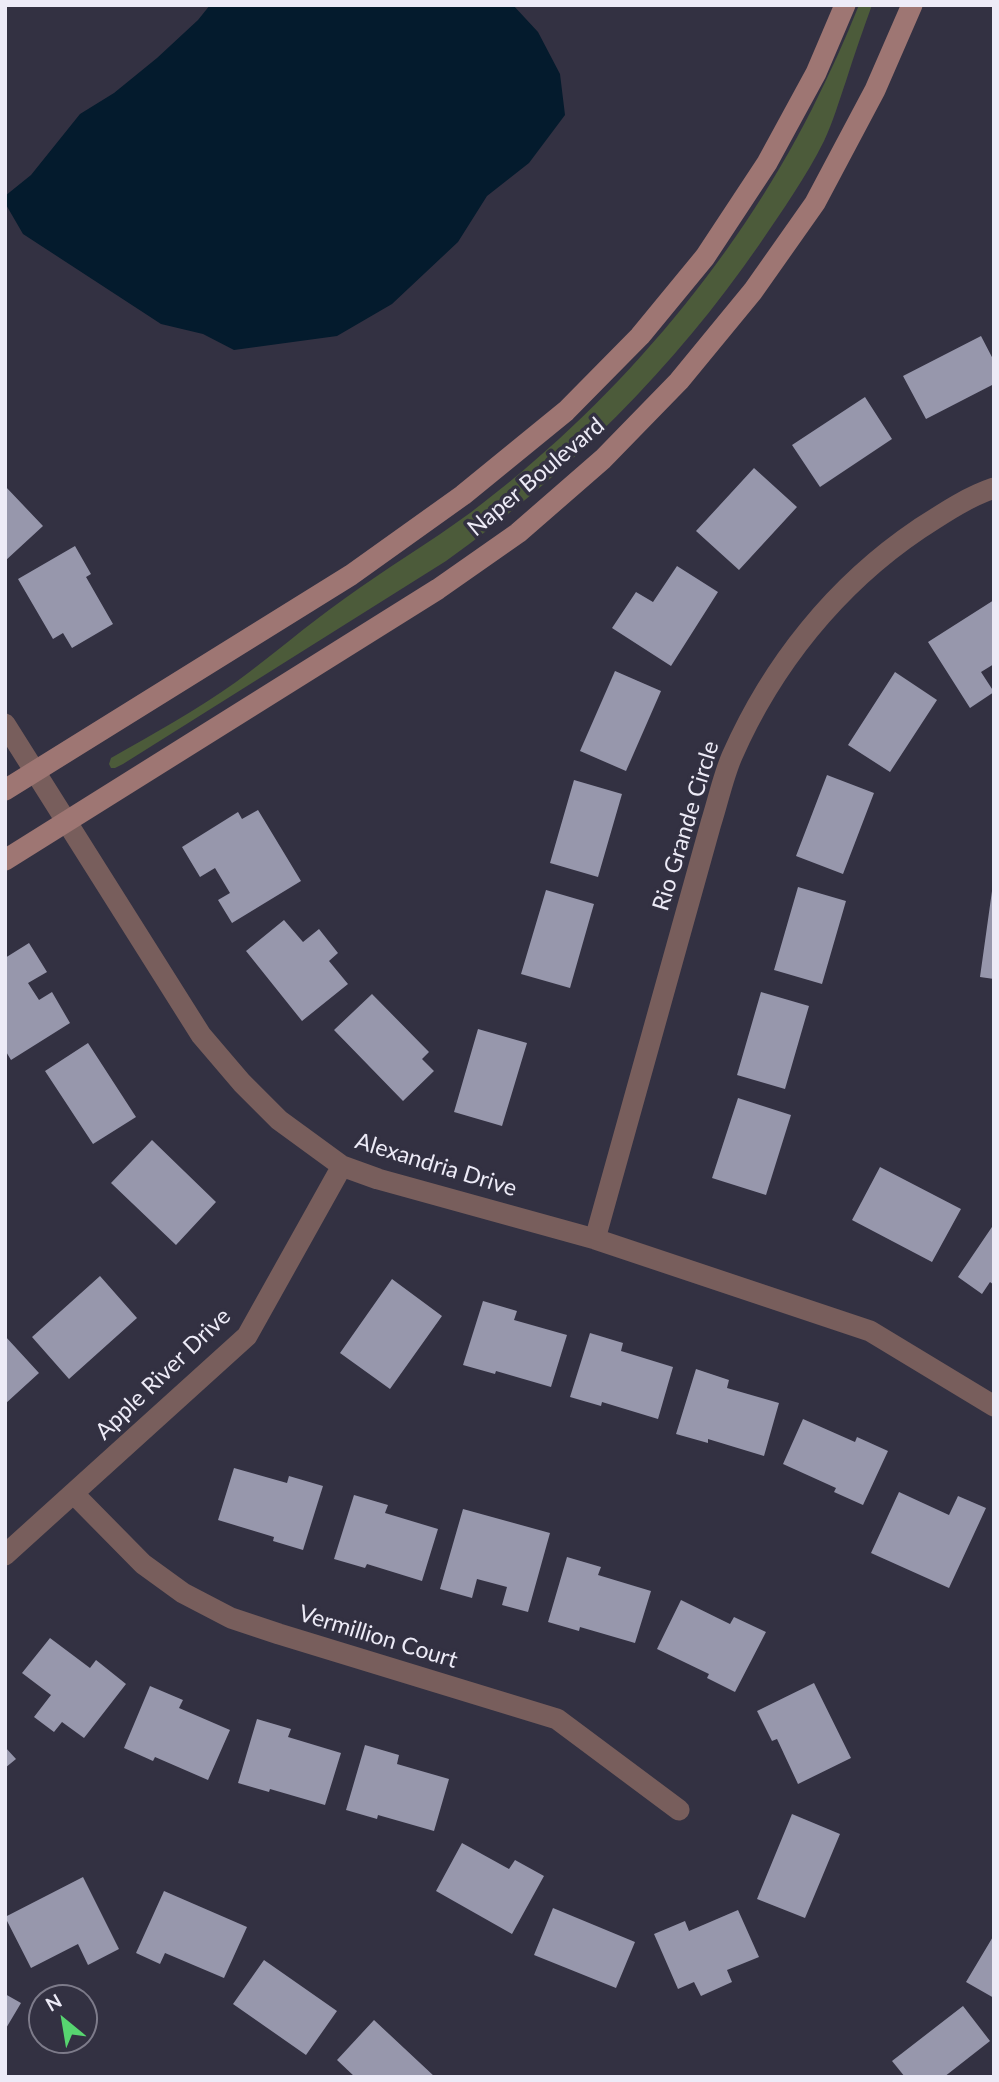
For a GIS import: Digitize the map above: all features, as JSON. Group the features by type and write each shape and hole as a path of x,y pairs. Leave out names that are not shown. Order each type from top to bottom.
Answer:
{"main road":[{"name":"Naper Boulevard","path":"5,790 351,575 463,495 566,411 640,336 705,257 767,163 816,73 845,5"},
{"name":"Naper Boulevard","path":"5,860 438,589 518,533 603,459 679,381 753,291 815,203 875,90 912,5"}],"street":[{"name":"Rio Grande Circle","path":"594,1239 711,822 731,758 750,719 792,650 832,602 864,571 942,514 994,488"},
{"name":"Alexandria Drive","path":"5,724 201,1035 242,1083 279,1120 342,1166 378,1179 594,1239 870,1331 994,1405"},
{"name":"Apple River Drive","path":"5,1555 247,1336 342,1166"},
{"name":"Vermillion Court","path":"74,1494 143,1564 183,1592 231,1618 557,1719 679,1810"}],"green space":[{"path":"859,5 872,5 830,126 809,168 726,290 655,376 616,416 534,492 446,561 123,764 111,768 111,758 221,692 344,599 470,513 522,472 619,380 706,278 745,223 812,109"}],"water":[{"path":"210,5 513,5 538,32 560,74 565,115 529,163 487,196 458,242 392,304 337,336 234,350 203,334 161,324 23,234 5,203 5,196 31,175 80,114 114,93 157,58 198,20"}],"building":[{"path":"981,336 994,361 994,384 926,419 903,376"},
{"path":"865,397 892,439 820,487 792,445"},
{"path":"754,468 797,507 739,570 696,531"},
{"path":"5,486 43,526 5,561"},
{"path":"75,546 91,574 86,577 113,624 72,648 63,633 53,639 18,579"},
{"path":"677,566 718,592 671,666 612,628 636,592 653,602"},
{"path":"994,600 994,664 981,672 994,692 970,708 928,642"},
{"path":"615,671 661,691 626,771 580,751"},
{"path":"895,672 937,700 890,772 848,745"},
{"path":"827,775 874,793 843,874 796,856"},
{"path":"574,780 622,794 598,877 550,863"},
{"path":"258,810 301,881 232,923 218,900 230,893 215,868 200,877 182,847 238,812 242,819"},
{"path":"798,887 846,901 822,984 774,970"},
{"path":"546,890 594,904 570,988 521,974"},
{"path":"994,891 994,979 980,977"},
{"path":"284,920 303,942 319,929 338,953 329,961 348,984 302,1021 246,951"},
{"path":"29,943 47,972 28,983 39,1000 52,992 70,1023 11,1060 5,1050 5,958"},
{"path":"761,992 809,1006 785,1089 737,1075"},
{"path":"372,994 429,1052 422,1059 434,1071 403,1101 334,1030"},
{"path":"478,1029 527,1043 502,1126 454,1112"},
{"path":"88,1043 136,1117 93,1144 45,1071"},
{"path":"738,1098 791,1115 766,1195 712,1178"},
{"path":"152,1140 216,1202 176,1245 111,1183"},
{"path":"880,1167 961,1209 932,1262 852,1220"},
{"path":"994,1224 994,1285 990,1282 982,1294 958,1277"},
{"path":"100,1276 137,1318 69,1379 32,1337"},
{"path":"392,1279 442,1316 390,1389 340,1353"},
{"path":"483,1301 517,1311 514,1320 567,1335 551,1387 496,1371 495,1374 463,1365"},
{"path":"590,1333 623,1343 621,1351 673,1367 658,1419 602,1402 601,1406 570,1397"},
{"path":"5,1336 39,1373 5,1404"},
{"path":"696,1369 729,1380 727,1388 779,1403 764,1456 708,1439 708,1443 676,1434"},
{"path":"803,1419 855,1442 857,1437 888,1451 863,1505 834,1492 836,1488 783,1464"},
{"path":"234,1468 287,1483 289,1476 323,1486 303,1550 273,1541 274,1537 218,1520"},
{"path":"899,1492 949,1515 958,1496 986,1508 949,1588 871,1553"},
{"path":"354,1495 388,1505 385,1513 438,1529 422,1581 367,1564 365,1568 334,1559"},
{"path":"463,1509 550,1533 528,1612 502,1605 507,1587 477,1579 472,1598 440,1589"},
{"path":"567,1557 601,1567 598,1575 651,1591 635,1643 580,1627 579,1631 548,1622"},
{"path":"681,1600 730,1624 734,1617 766,1632 735,1692 707,1678 709,1674 657,1649"},
{"path":"50,1638 90,1668 96,1660 126,1684 84,1738 62,1722 54,1732 34,1717 51,1695 22,1673"},
{"path":"814,1683 851,1758 798,1784 777,1739 772,1741 757,1711"},
{"path":"150,1686 183,1700 179,1708 230,1730 208,1780 155,1757 153,1761 124,1748"},
{"path":"257,1719 291,1729 288,1737 341,1753 325,1805 238,1783"},
{"path":"365,1745 399,1755 397,1764 449,1779 434,1831 378,1815 377,1819 346,1810"},
{"path":"5,1747 16,1759 5,1768"},
{"path":"792,1814 840,1834 805,1918 757,1899"},
{"path":"462,1843 509,1869 515,1860 544,1876 512,1934 436,1891"},
{"path":"83,1877 119,1949 88,1965 78,1944 31,1968 5,1917"},
{"path":"164,1891 247,1927 224,1978 165,1953 160,1964 136,1953"},
{"path":"553,1908 635,1942 616,1988 534,1955"},
{"path":"738,1910 759,1957 727,1970 732,1982 701,1996 694,1982 678,1989 654,1934 685,1921 689,1931"},
{"path":"994,1935 994,1998 966,1982"},
{"path":"264,1960 337,2011 306,2055 233,2004"},
{"path":"5,1994 21,2003 5,2030"},
{"path":"963,2006 990,2041 944,2077 905,2077 892,2061"},
{"path":"374,2020 435,2077 355,2077 337,2060"}]}
